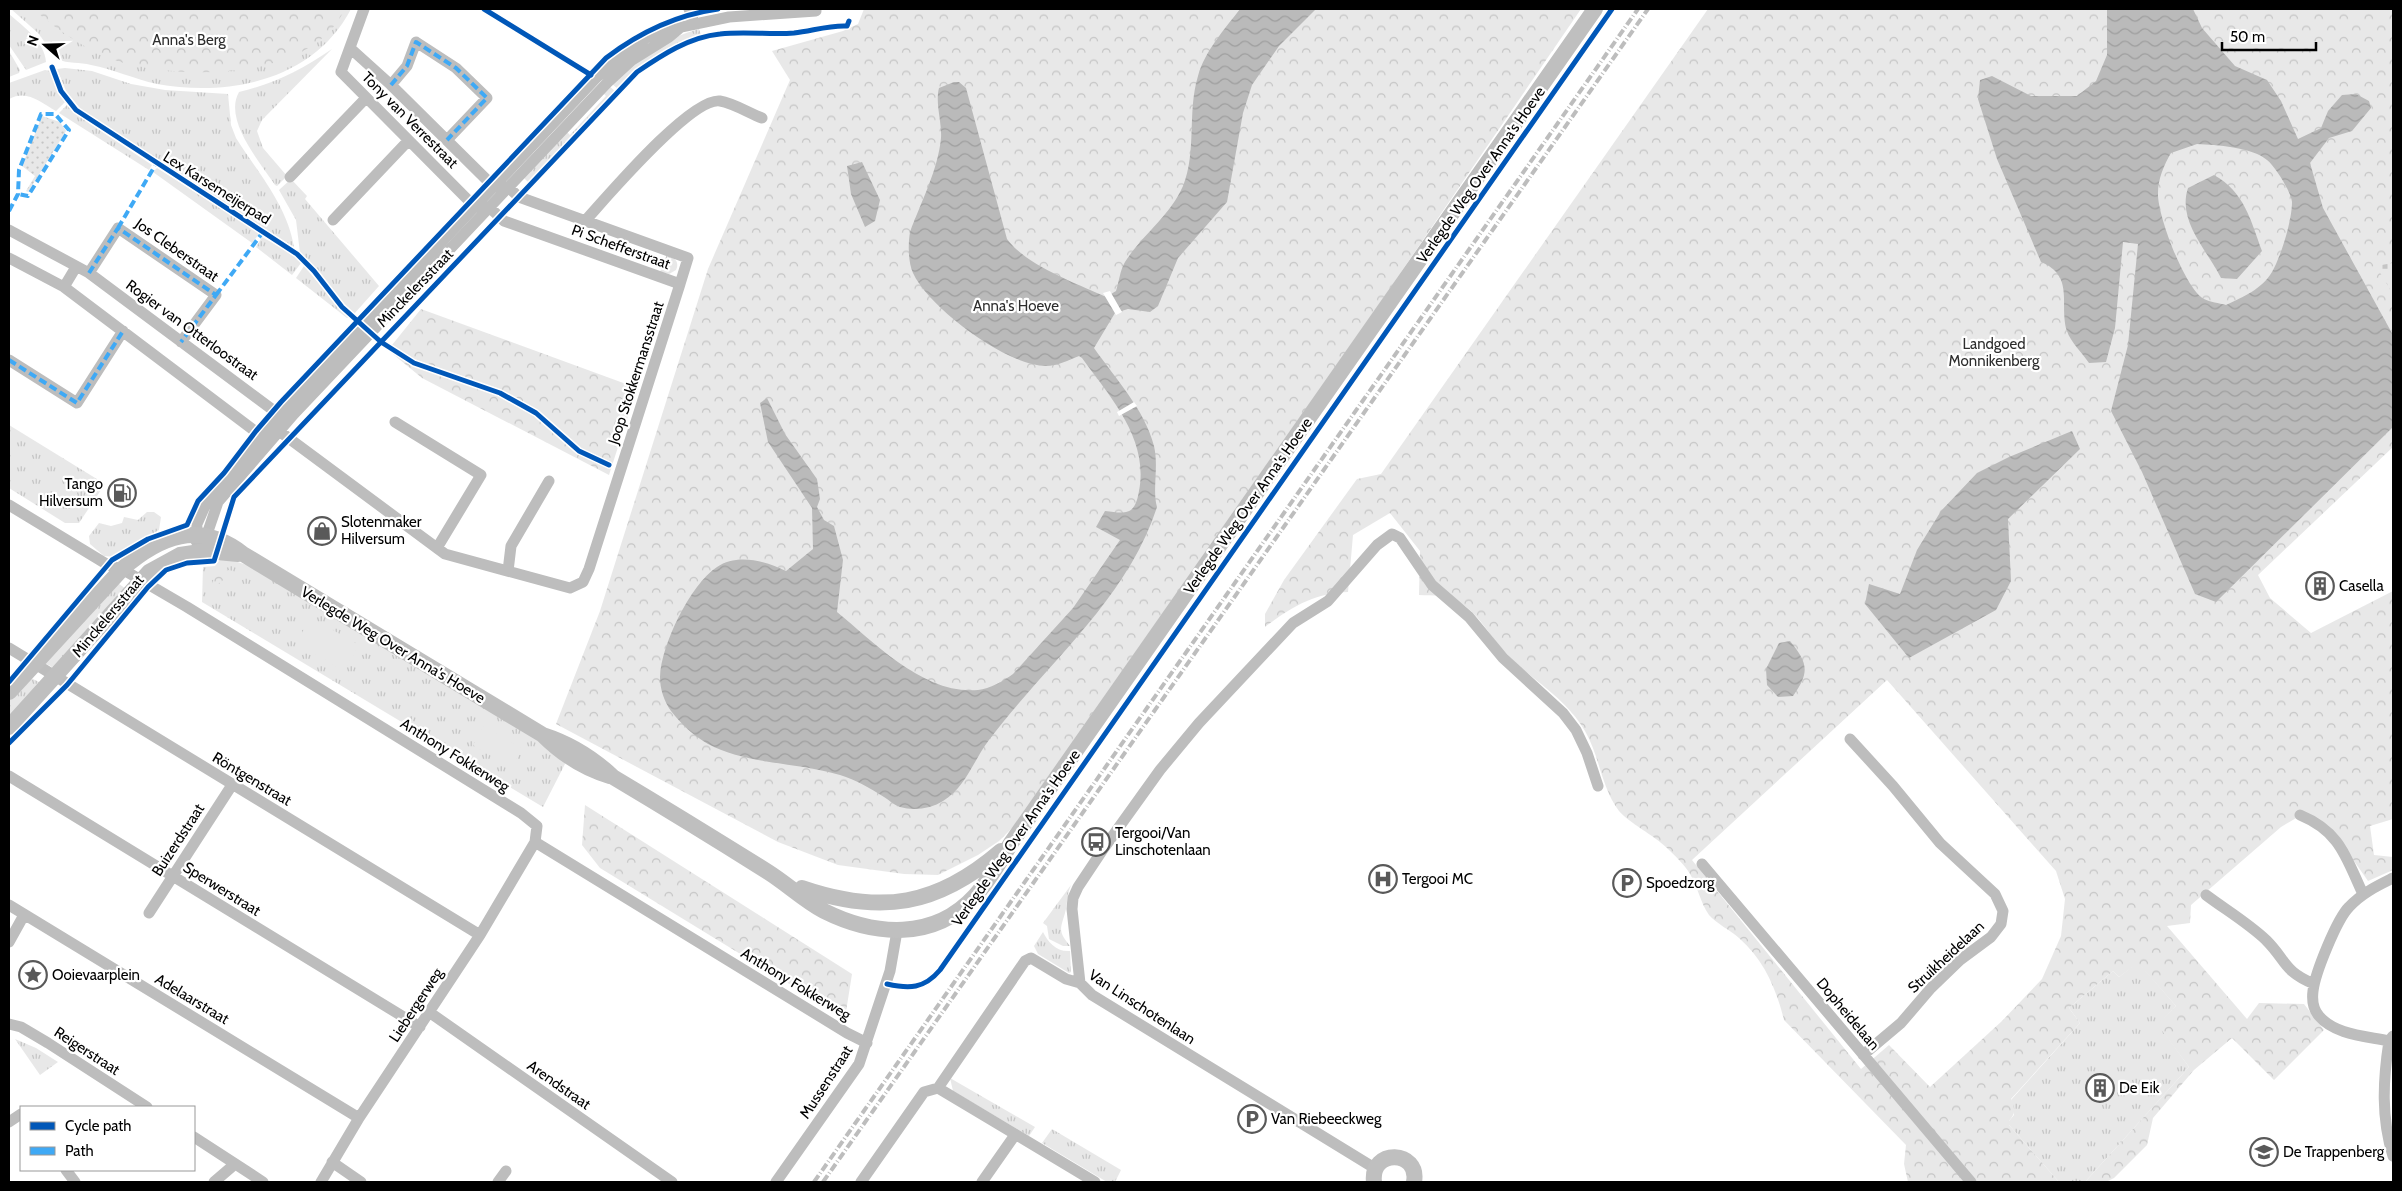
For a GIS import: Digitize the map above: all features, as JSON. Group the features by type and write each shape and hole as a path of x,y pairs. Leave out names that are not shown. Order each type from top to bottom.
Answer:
{"main road":[{"name":"Verlegde Weg Over Anna's Hoeve","path":"201,535 230,545 543,735 573,760 590,770 613,777 787,883 822,910 845,921 872,928 897,931 917,928 947,918 973,898 991,876 1011,843 1595,9"},
{"name":"Minckelersstraat","path":"9,692 122,569 141,553 159,542 201,535"},
{"name":"Verlegde Weg Over Anna's Hoeve","path":"198,552 243,554"},
{"name":"Minckelersstraat","path":"9,727 140,581 165,562 180,555 198,552"},
{"name":"Verlegde Weg Over Anna's Hoeve","path":"787,883 836,899 873,904 916,898 961,882 1011,843"},
{"path":"916,898 926,909 924,918 917,928"},
{"path":"872,928 866,918 873,904"},
{"path":"1375,1176 1386,1159 1402,1158 1408,1162 1413,1170 1414,1182"}],"street":[{"name":"Tony van Verrestraat","path":"364,9 342,72 408,142 476,207"},
{"path":"689,9 694,23"},
{"name":"Minckelersstraat","path":"198,552 205,506 476,207 597,77 622,55 646,38 666,28 681,27 729,17 816,11"},
{"name":"Minckelersstraat","path":"284,418 607,83 632,60 670,37 681,27"},
{"path":"391,85 407,66 416,42 456,68 487,98 447,140"},
{"name":"Tony van Verrestraat","path":"350,48 391,85 494,188"},
{"path":"290,177 366,98"},
{"path":"584,221 679,121 704,104 719,101 762,118"},
{"path":"333,220 408,142"},
{"path":"494,188 508,187"},
{"name":"Pi Schefferstraat","path":"489,207 504,221 680,284 688,258 519,197 508,187"},
{"path":"476,207 489,207"},
{"name":"Jos Cleberstraat","path":"89,273 118,228 216,295 181,342"},
{"name":"Rogier van Otterloostraat","path":"9,230 89,273 284,418"},
{"path":"9,258 64,287 266,440"},
{"path":"64,287 76,267"},
{"name":"Joop Stokkermansstraat","path":"275,429 445,554 570,588 582,582 594,554 680,284"},
{"path":"9,360 77,403 123,331"},
{"path":"395,422 481,476 437,548"},
{"path":"508,571 511,546 550,481"},
{"name":"Anthony Fokkerweg","path":"9,505 108,565 122,569 246,643 521,813 537,826 535,842 839,1028 867,1043"},
{"path":"1080,983 1072,909 1073,898 1104,848 1160,770 1199,723 1294,623 1328,601 1377,545 1392,534 1400,538 1432,585 1469,616 1502,658 1563,713 1576,730 1587,752 1598,786"},
{"name":"Röntgenstraat","path":"9,648 480,935"},
{"name":"Struikheidelaan","path":"1850,739 1893,786 1940,843 1995,894 2003,910 2001,924 1991,937 1960,960 1931,988 1901,1023 1863,1055"},
{"name":"Sperwerstraat","path":"9,776 420,1028"},
{"name":"Buizerdstraat","path":"149,913 232,785"},
{"path":"2300,815 2326,829 2340,844 2363,894"},
{"name":"Liebergerweg","path":"321,1182 359,1118 480,935 535,842"},
{"name":"Dopheidelaan","path":"1702,864 1971,1182"},
{"path":"2393,878 2363,894 2350,906 2340,920 2314,984 2312,998 2314,1008 2324,1021 2340,1030 2391,1039 2384,1098 2386,1130 2393,1156"},
{"path":"2206,895 2267,941 2288,969 2298,977 2314,984"},
{"name":"Adelaarstraat","path":"9,905 359,1118"},
{"path":"9,942 24,915"},
{"name":"Mussenstraat","path":"776,1182 859,1064 890,971 897,931"},
{"name":"Van Linschotenlaan","path":"938,1088 1028,959 1031,958 1066,979 1080,983 1092,995 1375,1176"},
{"name":"Arendstraat","path":"430,1012 672,1182"},
{"name":"Reigerstraat","path":"9,1024 21,1027 41,1039 145,1106"},
{"path":"861,1182 924,1092 938,1088 1095,1182"},
{"path":"9,1122 20,1115"},
{"path":"982,1182 1015,1135"},
{"path":"195,1138 263,1182"},
{"path":"332,1162 361,1182"},
{"path":"214,1182 235,1164"},
{"path":"67,1171 75,1182"},
{"path":"498,1182 506,1171"}],"green space":[{"name":"Anna's Berg","path":"11,9 351,9 335,33 315,52 293,67 267,78 241,85 213,88 157,84 87,64 65,62 57,59 38,33"},
{"name":"Anna's Berg","path":"33,9 345,9 328,32 305,50 278,62 247,69 182,72 124,63 100,54 76,41"},
{"name":"Anna's Hoeve","path":"864,9 1581,9 1384,297 1012,828 999,841 978,855 938,875 904,874 838,865 778,842 556,724 600,611 708,269 790,80 772,51 843,31 858,24"},
{"name":"Landgoed Monnikenberg","path":"1708,9 2393,9 2393,447 2258,575 2270,598 2311,633 2393,591 2393,819 2370,826 2374,855 2393,857 2393,870 2368,881 2333,831 2303,814 2281,827 2191,905 2190,923 2167,926 2247,1019 2259,1003 2304,1004 2324,1030 2274,1080 2232,1038 2194,1070 2153,1118 2147,1145 2114,1178 2106,1182 2085,1182 2189,1067 2157,1024 2176,1006 2138,963 2119,977 2113,971 2069,1008 2080,1023 2011,1099 2014,1111 2009,1125 2059,1182 1908,1182 1904,1164 1906,1145 1784,1020 1773,986 1762,965 1739,938 1709,915 1693,879 1682,863 1662,843 1619,811 1608,792 1590,741 1577,719 1557,698 1512,660 1477,617 1466,607 1454,599 1419,595 1420,551 1390,513 1353,535 1348,592 1325,595 1304,602 1284,613 1265,627 1265,614 1284,580 1357,479 1381,474","holes":["1887,680 2056,871 2065,899 2061,936 2042,979 2002,1021 1930,1087 1889,1045 1861,1069 1692,860"]},
{"path":"9,14 38,41 45,55 46,62 26,70 9,45"},
{"path":"699,29 701,35 656,57 637,71 618,89 612,84 630,66 652,50 675,38"},
{"path":"332,49 262,120 257,131 263,148 287,176 277,186 253,153 239,128 235,103 239,92 288,75"},
{"path":"9,51 20,70 19,73 9,77"},
{"path":"57,69 92,71 131,84 165,90 228,94 231,125 236,138 278,203 285,217 294,247 196,186 82,111 66,91"},
{"path":"45,70 50,71 65,102 56,111 28,96 22,95 9,99 9,83"},
{"path":"609,86 615,91 529,183 523,177 566,131 570,135 606,96 602,92"},
{"path":"67,105 80,117 152,165 149,170 59,113"},
{"path":"42,116 60,122 66,131 28,192 26,191 35,176 22,166"},
{"path":"157,168 259,234 252,243 153,172"},
{"path":"291,179 307,196 305,199 379,286 354,314 339,300 321,274 300,253 296,220 279,190"},
{"path":"262,237 289,252 301,263 292,275 256,247"},
{"path":"667,254 677,262 676,270 669,274 660,272"},
{"path":"2393,263 2393,294 2376,266"},
{"path":"304,266 348,317 347,318 296,278"},
{"path":"421,309 637,388 609,475 422,378 388,350"},
{"path":"9,425 105,484 79,523 65,523 9,488"},
{"path":"147,512 154,512 161,517 159,530 115,557 104,556 90,544 89,536 99,523 111,526 122,523 124,517 138,520"},
{"path":"222,557 250,566 533,737 566,762 543,807 202,602 203,567 215,566"},
{"path":"216,568 234,571 211,590"},
{"path":"115,581 126,589 55,668 46,664 45,659"},
{"path":"310,617 359,645 344,671 297,643"},
{"path":"29,677 39,682 40,685 9,719 9,699"},
{"path":"484,726 523,749 511,768 473,745"},
{"path":"585,805 852,974 845,1018 600,868 582,845"},
{"path":"1071,885 1061,930 1063,937 1070,946 1063,946 1049,939 1047,926 1043,923"},
{"path":"1043,932 1053,946 1061,950 1070,951 1071,972 1069,973 1038,954 1034,946"},
{"path":"2138,962 2176,1006 2158,1024 2189,1067 2085,1182 2059,1182 2009,1125 2009,1121 2014,1115 2011,1100 2080,1023 2069,1008 2113,971 2119,977"},
{"path":"15,1039 36,1048 58,1062 40,1075"},
{"path":"950,1078 1035,1127 1029,1136 953,1091"},
{"path":"1052,1129 1121,1170 1115,1182 1107,1182 1042,1143"}],"water":[{"path":"1240,9 1316,9 1279,46 1252,85 1243,113 1227,202 1178,258 1158,306 1150,312 1128,309 1115,313 1094,348 1137,407 1150,433 1156,462 1155,493 1157,507 1144,541 1106,602 1011,712 983,748 958,789 933,806 916,809 900,807 868,787 846,777 824,771 739,756 723,751 698,737 683,725 671,711 663,695 660,681 662,664 671,633 687,601 707,576 725,563 742,559 752,560 770,564 786,571 813,549 812,508 768,442 760,403 767,398 785,434 817,479 820,499 817,507 824,520 834,526 843,560 837,612 884,652 920,676 939,684 958,689 978,690 987,688 1013,674 1073,608 1120,540 1096,527 1105,511 1119,513 1129,511 1135,505 1141,472 1138,454 1125,420 1105,388 1082,358 1079,356 1059,364 1046,366 1030,363 991,346 952,318 922,287 913,273 909,253 910,232 933,174 941,138 939,88 959,82 966,88 1007,239 1016,249 1039,266 1106,297 1116,291 1125,262 1171,207 1183,186 1190,159 1193,103 1198,76 1210,49"},
{"path":"2107,9 2193,9 2202,28 2235,66 2267,80 2281,101 2298,139 2321,128 2328,111 2342,95 2356,94 2369,101 2371,108 2352,131 2329,138 2310,163 2323,208 2393,335 2393,427 2216,602 2195,594 2142,472 2111,411 2128,345 2138,244 2123,242 2115,328 2106,362 2089,363 2067,331 2062,283 2052,268 2041,262 1997,159 1978,99 1980,80 1992,76 2031,96 2077,96 2096,81 2107,55","holes":["2197,144 2243,149 2267,160 2286,186 2292,202 2292,210 2285,238 2272,272 2258,288 2226,305 2204,299 2189,281 2167,233 2159,203 2158,188 2160,177 2171,153"]},
{"path":"862,162 880,200 875,221 865,227 851,194 847,166"},
{"path":"2214,175 2233,189 2239,198 2250,218 2262,251 2237,279 2221,278 2195,235 2187,212 2188,188"},
{"path":"2072,431 2080,449 2008,519 2011,581 1996,610 1909,658 1865,604 1869,584 1900,594 1917,550 1941,511 1977,473 2009,457"},
{"path":"1790,641 1803,662 1804,674 1793,696 1778,697 1767,685 1766,669 1779,643"}],"pier":[{"path":"1110,291 1122,312 1116,315 1103,293"},
{"path":"1134,402 1137,406 1119,416 1117,412"}],"railway":[{"path":"814,1182 1638,9"},
{"path":"823,1182 1648,9"}],"marked path":[{"path":"391,85 407,66 416,42 456,68 487,98 447,140"},
{"path":"9,211 18,194 19,170 41,114 55,114 69,130 28,196 18,194"},
{"path":"118,228 156,164"},
{"path":"89,273 118,228 216,295 181,342"},
{"path":"216,295 263,232"},
{"path":"9,360 77,403 123,331"}],"cycle path":[{"path":"484,9 591,75"},
{"path":"9,682 112,560 148,539 187,525 198,501 224,473 281,402 606,58 632,40 659,26 673,20 718,9"},
{"path":"887,984 902,987 916,986 928,981 940,970 1612,9"},
{"path":"9,743 67,685 148,587 166,570 187,563 214,561 234,497 637,72 676,48 709,36 739,33 794,33 827,27 847,26 849,21"},
{"name":"Lex Karsemeijerpad","path":"52,67 61,91 76,110 297,254 314,271 342,307 381,342 414,363 500,393 536,413 579,451 609,465"}],"place":[{"name":"Tango Hilversum","path":"122,493"},
{"name":"Slotenmaker Hilversum","path":"322,531"},
{"name":"Casella","path":"2320,586"},
{"name":"Tergooi/Van Linschotenlaan","path":"1096,842"},
{"name":"Tergooi MC","path":"1383,879"},
{"name":"Spoedzorg","path":"1627,883"},
{"name":"Ooievaarplein","path":"33,975"},
{"name":"De Eik","path":"2100,1088"},
{"name":"Van Riebeeckweg","path":"1252,1119"},
{"name":"De Trappenberg","path":"2264,1152"}]}
